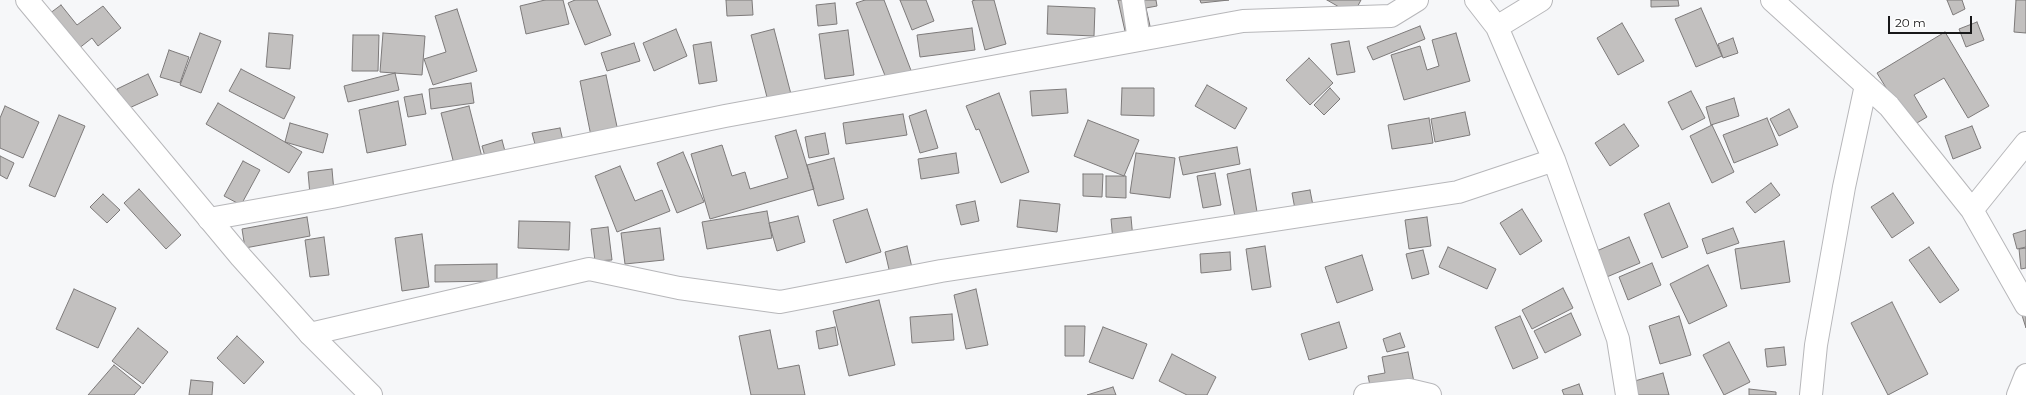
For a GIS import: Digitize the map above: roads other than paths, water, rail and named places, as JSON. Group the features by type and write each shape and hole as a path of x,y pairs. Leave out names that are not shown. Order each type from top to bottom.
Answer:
{"street":[{"path":"27,0 209,219 310,334 371,395"},
{"path":"1133,0 1139,40"},
{"path":"209,219 332,197 725,116 1243,21 1391,16 1416,0"},
{"path":"1476,0 1497,27 1554,160 1618,339 1627,395"},
{"path":"1497,27 1541,0"},
{"path":"1772,0 1889,106 1972,210 2026,305"},
{"path":"1812,395 1816,345 1844,188 1866,85"},
{"path":"1972,210 2026,143"},
{"path":"310,334 589,269 679,288 780,302 941,272 1458,192 1554,160"},
{"path":"2018,395 2026,375"},
{"path":"1365,395 1409,390 1430,395"}]}
